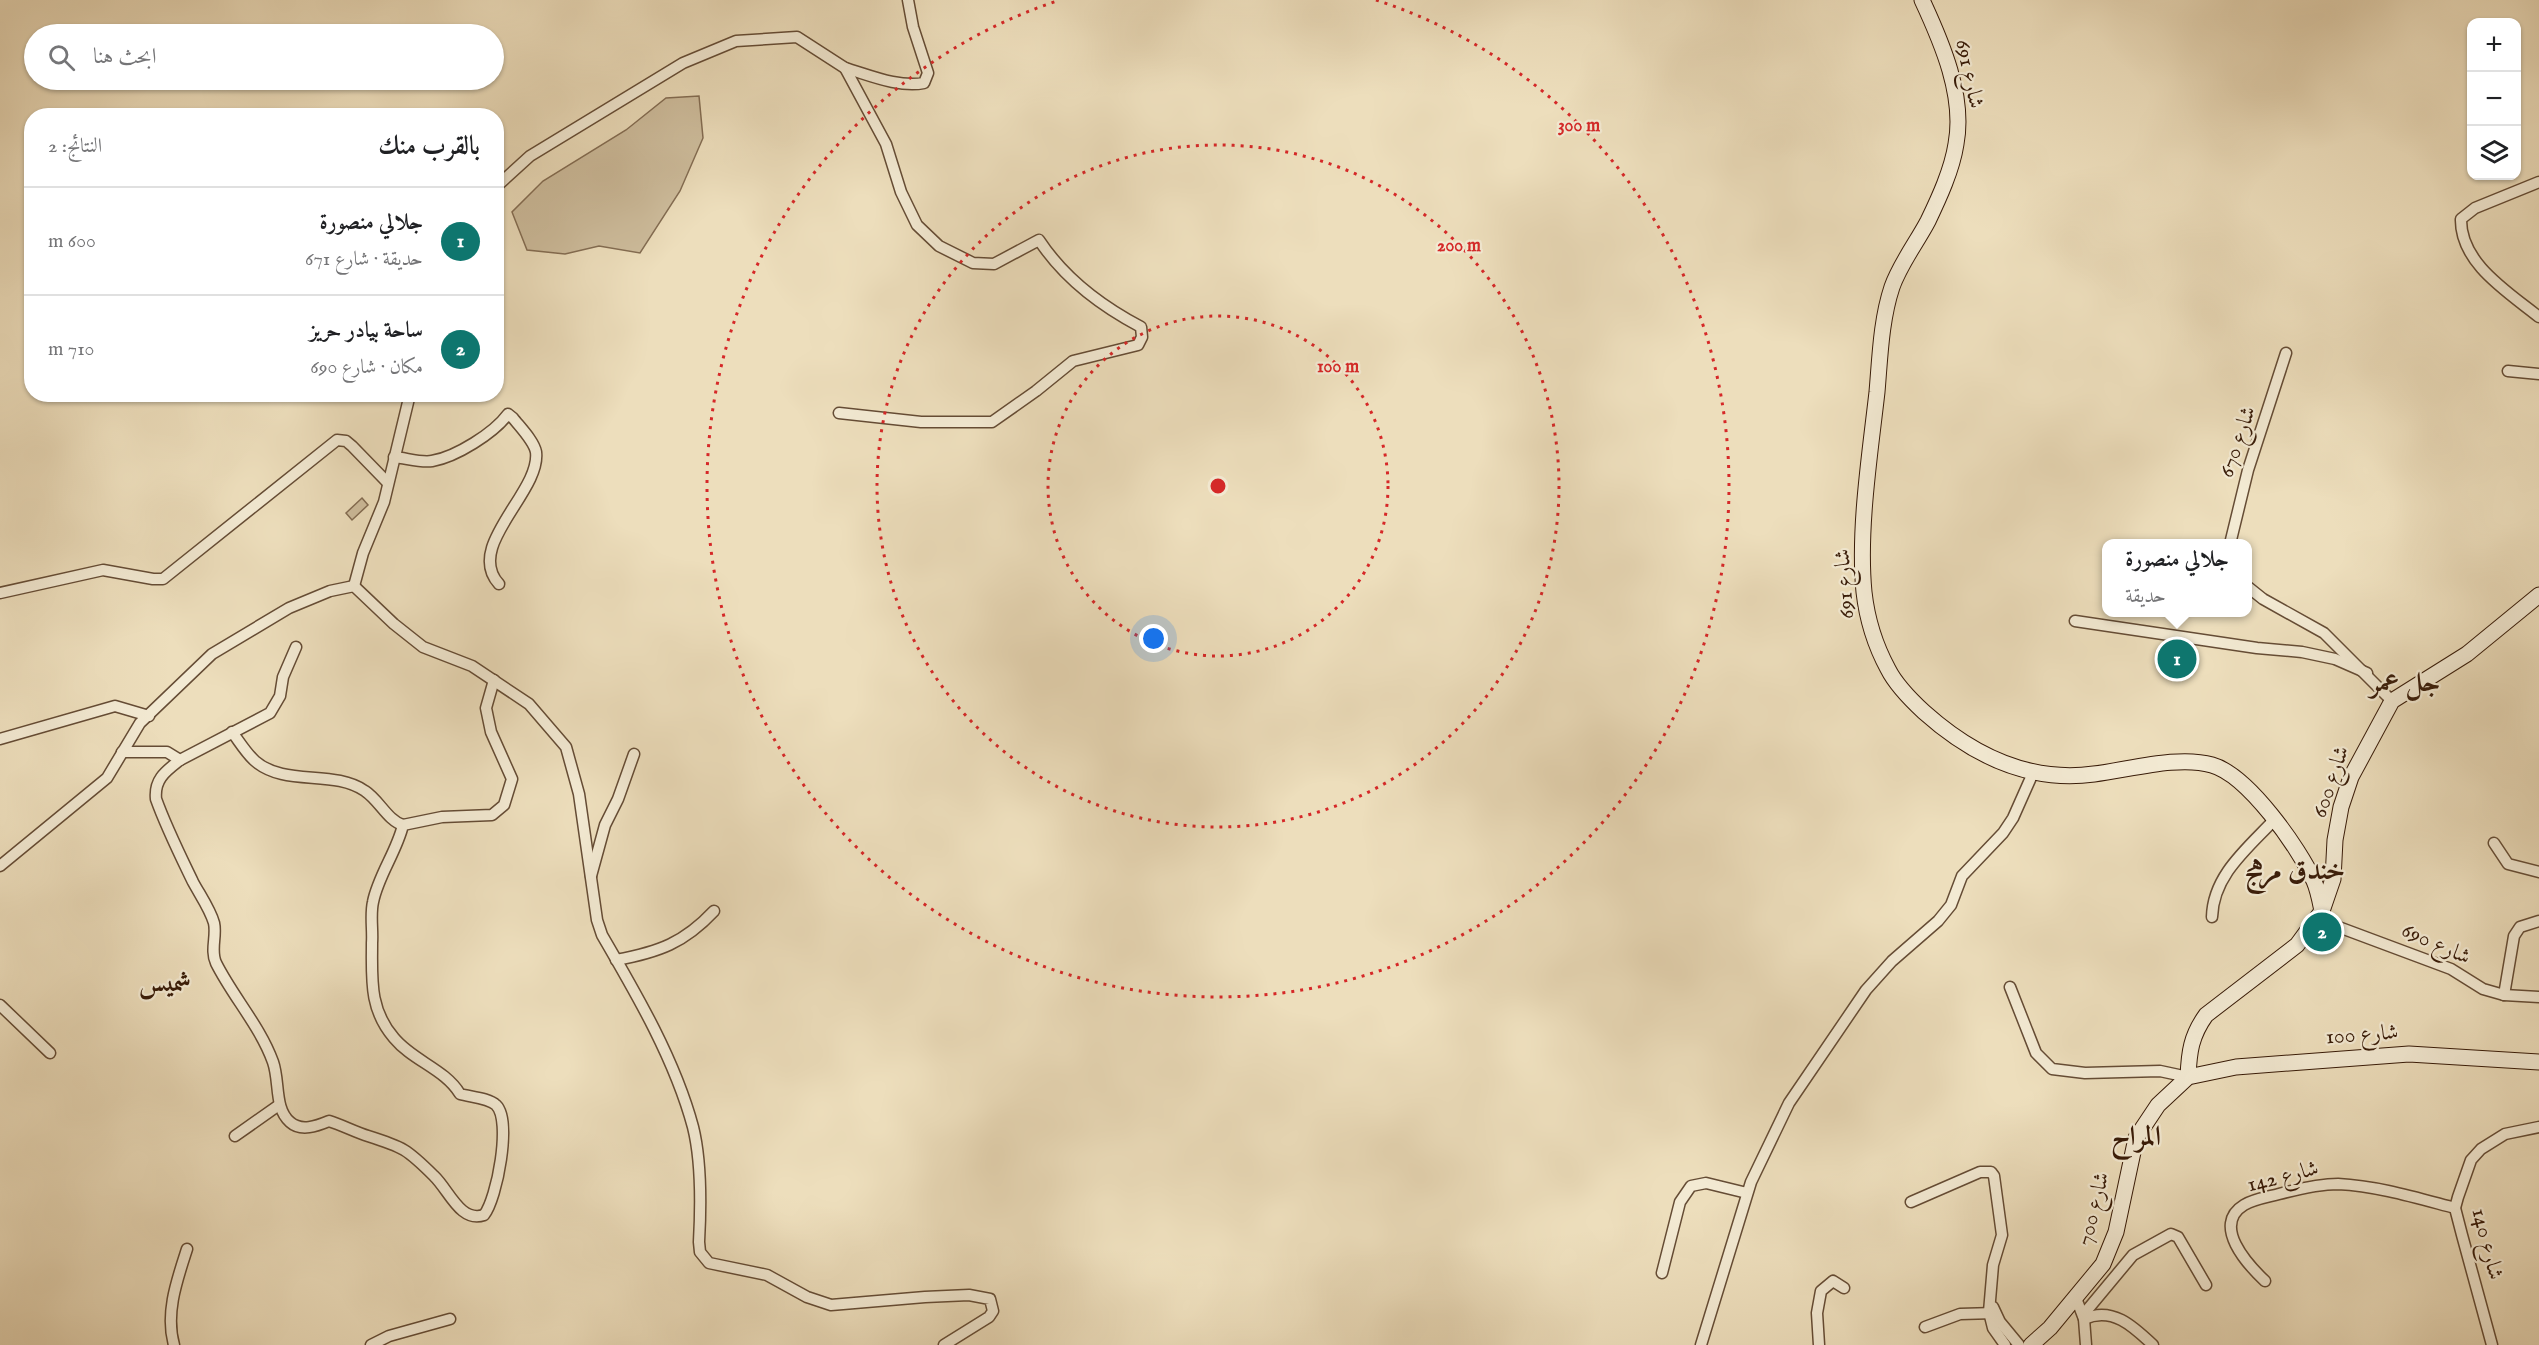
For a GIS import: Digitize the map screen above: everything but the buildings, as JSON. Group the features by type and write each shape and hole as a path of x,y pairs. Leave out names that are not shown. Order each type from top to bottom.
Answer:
{"main road":[{"name":"شارع 691","path":"1922,0 1950,73 1957,103 1956,144 1938,200 1893,285 1885,320 1868,472 1864,590 1869,626 1880,653 1890,673 1913,701 1971,749 2002,764 2033,773 2059,776 2155,765 2211,765 2241,782 2275,819 2314,882 2320,915"},
{"name":"شارع 600","path":"2188,1077 2189,1050 2195,1030 2206,1015 2297,945 2320,915 2333,879 2335,840 2341,807 2351,777 2392,701 2467,654 2539,596"},
{"name":"شارع 100","path":"2188,1077 2236,1067 2409,1054 2539,1062"},
{"name":"شارع 700","path":"2031,1345 2076,1298 2103,1264 2116,1232 2136,1138 2158,1105 2171,1090 2188,1077"}],"street":[{"path":"504,180 531,156 654,80 702,54 736,40 796,37 825,53 845,68 895,82 915,85 924,83 928,73 909,2"},
{"path":"839,413 921,422 992,422 1073,361 1138,345 1142,337 1141,327 1112,312 1089,293 1053,261 1039,240 994,264 973,263 939,246 917,225 901,192 886,144 845,68"},
{"path":"2539,182 2475,208 2461,219 2461,227 2465,247 2480,265 2498,284 2539,317"},
{"name":"شارع 670","path":"2231,539 2248,471 2286,353"},
{"path":"2508,370 2539,374"},
{"path":"354,586 363,553 384,502 408,402"},
{"path":"394,457 431,462 482,438 501,424 508,414 513,418 536,451 532,472 494,545 491,565 494,579 499,584"},
{"path":"0,593 103,570 163,579 337,440 352,446 387,482"},
{"path":"354,586 394,624 423,647 472,666 529,704 566,747 579,794 597,920 655,1034 693,1129 699,1182 700,1252 709,1263 767,1275 807,1297 831,1305 969,1295 990,1299 993,1311 989,1317 944,1345"},
{"path":"0,866 96,788 111,772 132,734 212,654 289,608 330,591 354,586"},
{"path":"2252,591 2324,633 2392,701"},
{"path":"2075,621 2257,648 2302,652 2335,659 2367,674"},
{"path":"296,647 283,677 280,696 270,713 180,760 161,776 155,789 156,799 214,924 213,952 216,962 241,1001 272,1060 279,1090 279,1105 292,1124 301,1127 316,1126 329,1121 366,1136 396,1144 421,1163 442,1184 466,1215 478,1217 489,1209 502,1156 502,1115 499,1107 490,1101 460,1094 456,1086 430,1065 408,1052 382,1021 372,995 373,901 403,825"},
{"path":"403,825 442,817 492,815 504,805 513,778 492,732 486,708 494,680"},
{"path":"0,739 115,706 149,716"},
{"path":"232,732 254,761 266,769 285,774 340,779 366,792 403,825"},
{"path":"122,752 167,752 180,760"},
{"path":"590,879 605,825 618,799 634,754"},
{"path":"1701,1345 1747,1193 1789,1102 1879,975 1938,921 1951,905 1962,876 2003,833 2013,818 2033,773"},
{"path":"2211,917 2212,902 2228,867 2275,819"},
{"path":"2494,843 2508,864 2539,872"},
{"path":"616,960 664,949 692,933 714,911"},
{"name":"شارع 690","path":"2320,915 2451,969 2483,989 2504,994 2539,997"},
{"path":"2504,994 2514,936 2520,927 2539,921"},
{"path":"2010,987 2036,1053 2052,1069 2085,1073 2160,1071 2188,1077"},
{"path":"0,1005 50,1053"},
{"path":"236,1136 279,1105"},
{"name":"شارع 140","path":"2492,1345 2455,1208 2464,1174 2471,1160 2481,1149 2505,1134 2539,1127"},
{"path":"1911,1202 1980,1173 1991,1172 1994,1176 2002,1235 1991,1274 1993,1328 2005,1345"},
{"path":"1662,1273 1680,1202 1691,1186 1706,1183 1747,1193"},
{"name":"شارع 142","path":"2265,1281 2244,1260 2234,1245 2232,1224 2235,1215 2243,1205 2302,1188 2336,1184 2364,1187 2455,1208"},
{"path":"2083,1317 2133,1255 2166,1236 2178,1237 2206,1285"},
{"path":"174,1345 171,1333 172,1306 187,1249"},
{"path":"1819,1345 1816,1313 1821,1291 1833,1281 1844,1287"},
{"path":"2076,1298 2083,1317 2086,1345"},
{"path":"1925,1327 1960,1314 1992,1310"},
{"path":"1992,1310 2019,1345"},
{"path":"2083,1317 2108,1314 2138,1330 2153,1345"},
{"path":"371,1345 389,1336 450,1319"}],"shaded area":[{"path":"699,96 703,138 680,191 640,253 599,246 565,254 527,250 512,212 543,181 626,130 666,98"},
{"path":"362,498 368,505 352,520 346,513"}],"place":[{"name":"جلالي منصورة","path":"2177,659"},
{"name":"ساحة بيادر حريز","path":"2322,932"}],"district":[{"name":"جل عمر","path":"2405,683"},
{"name":"خندق مرهج","path":"2295,871"},
{"name":"شميس","path":"165,983"},
{"name":"المراح","path":"2136,1137"}]}
